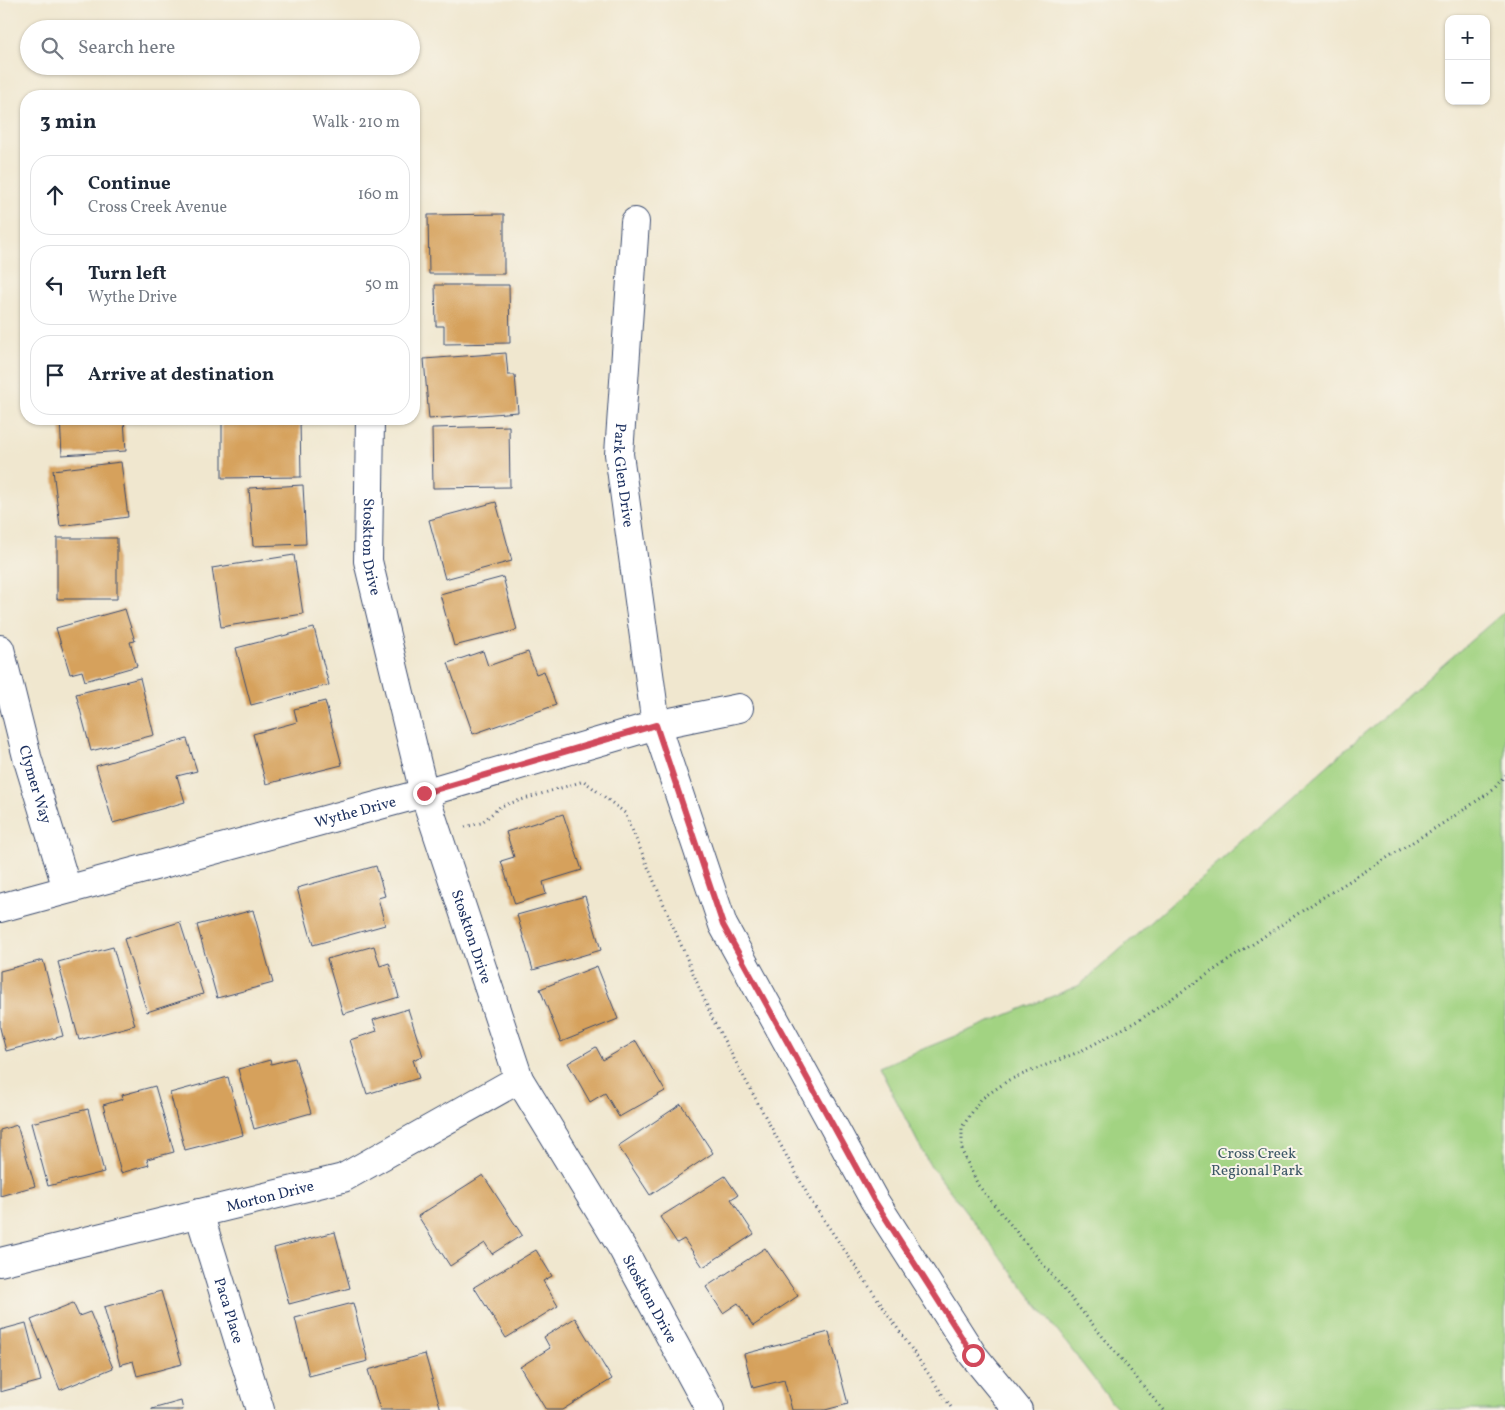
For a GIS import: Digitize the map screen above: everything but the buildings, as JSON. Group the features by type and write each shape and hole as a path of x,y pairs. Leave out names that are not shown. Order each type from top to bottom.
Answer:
{"street":[{"name":"Park Glen Drive","path":"635,222 618,454 656,725 723,925 874,1200 973,1355 1018,1410"},
{"name":"Stoskton Drive","path":"370,425 368,560 424,793 519,1079 624,1251 710,1410"},
{"name":"Clymer Way","path":"0,649 27,757 67,890"},
{"name":"Wythe Drive","path":"0,908 424,793 656,725 739,708"},
{"name":"Morton Drive","path":"0,1262 343,1178 519,1079"},
{"name":"Paca Place","path":"199,1213 260,1410"}],"path":[{"path":"1163,1410 978,1185 962,1151 962,1127 981,1099 1009,1080 1081,1051 1141,1019 1317,902 1450,819 1493,790 1505,775"},
{"path":"438,834 481,823 501,806 584,781 626,812 713,1020 806,1192 953,1410"}],"green space":[{"name":"Cross Creek Regional Park","path":"1505,611 1505,1410 1119,1410 928,1162 879,1067 1080,985"}],"route":[{"path":"424,793 656,725 723,925 874,1200 973,1355"}]}
